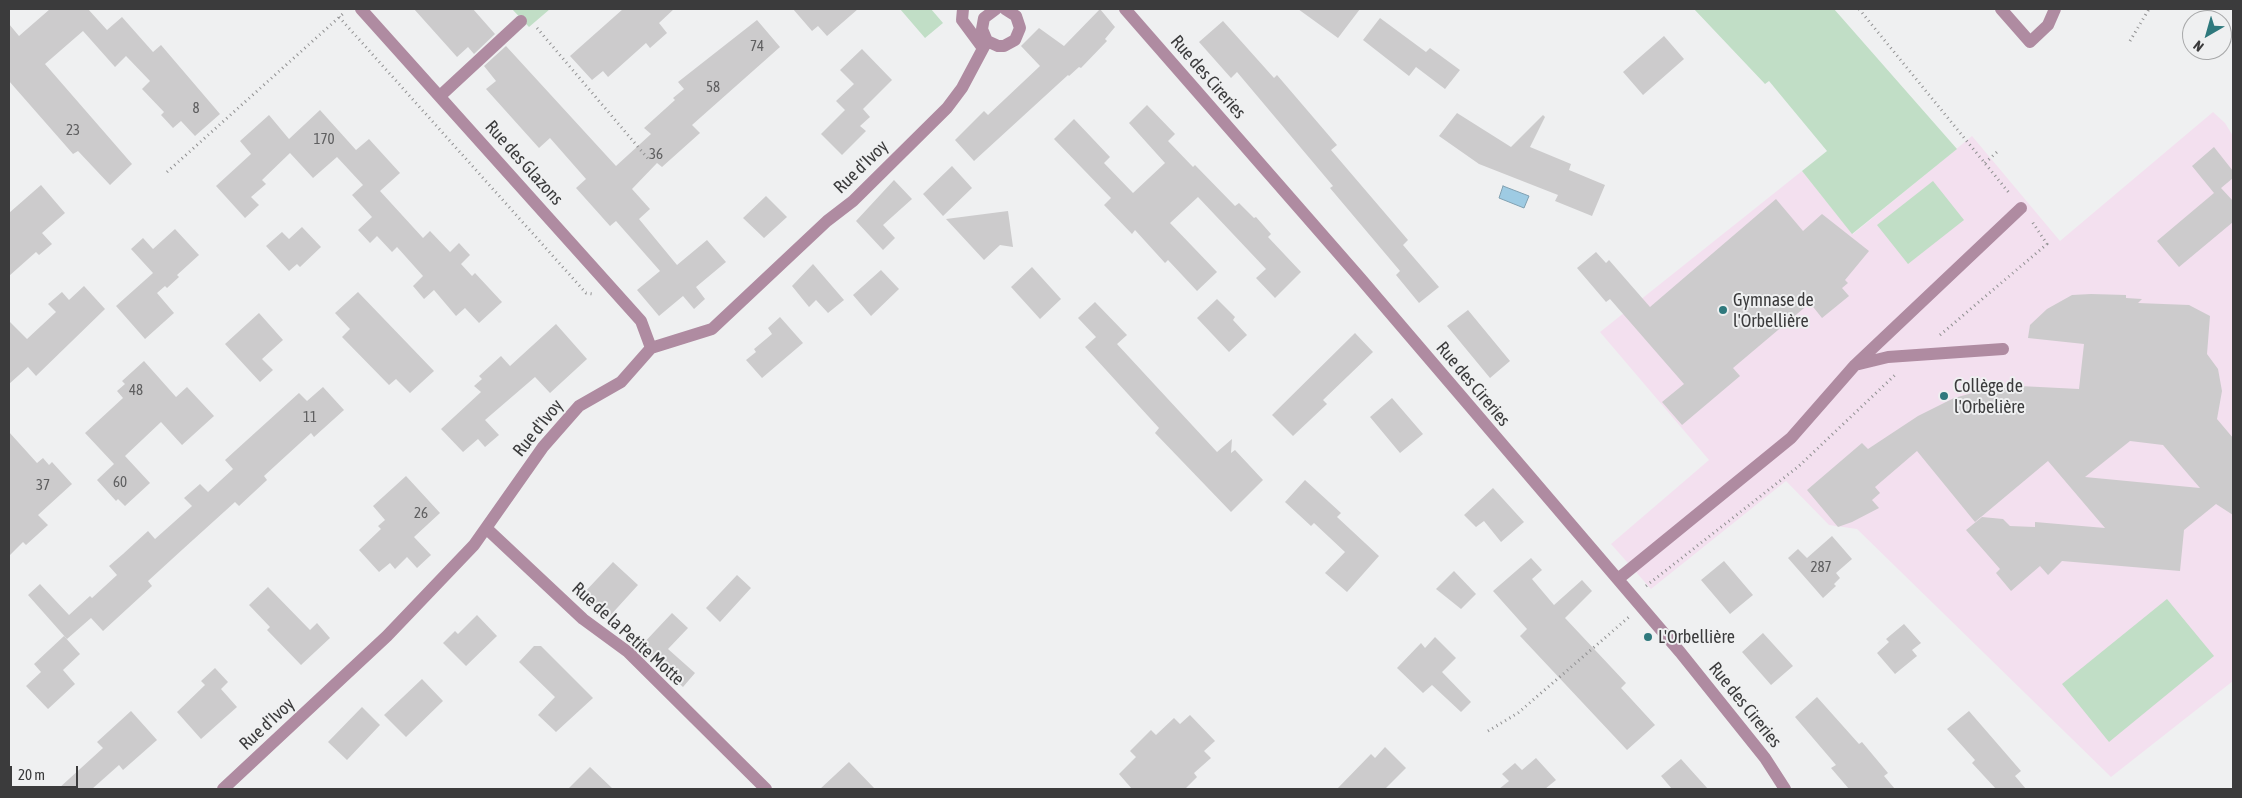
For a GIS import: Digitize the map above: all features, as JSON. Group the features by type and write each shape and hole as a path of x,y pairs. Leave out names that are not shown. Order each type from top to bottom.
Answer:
{"street":[{"name":"Rue des Glazons","path":"361,9 641,321 651,348"},
{"path":"963,9 962,20 985,44 1004,46 1015,40 1020,28 1010,10"},
{"path":"985,44 982,23 988,13 996,9"},
{"name":"Rue des Cireries","path":"1126,9 1357,274 1618,579 1765,758 1785,789"},
{"path":"2001,9 2030,42 2048,25 2055,9"},
{"path":"440,96 527,22"},
{"name":"Rue d'Ivoy","path":"223,789 387,636 474,545 543,447 579,406 621,382 651,348 712,329 827,221 853,200 947,108 962,88 985,44"},
{"path":"1618,579 1791,438 1854,365 2021,208"},
{"path":"1854,365 1888,357 2003,349"},
{"name":"Rue de la Petite Motte","path":"486,528 583,619 628,652 766,789"}],"path":[{"path":"167,172 348,9"},
{"path":"1644,588 1799,466 1916,355 2047,244 2042,233 1859,9"},
{"path":"2130,41 2149,9"},
{"path":"339,17 586,293 621,298"},
{"path":"527,22 650,160"},
{"path":"1985,163 1997,152"},
{"path":"1488,731 1518,713 1633,614"}],"shaded area":[{"name":"Collège de l'Orbelière","path":"2213,112 2225,123 2233,136 2233,681 2111,777 1857,529 1829,525 1786,481 1651,589 1611,544 1709,460 1600,332 1802,171 1853,234 1972,136 2060,241"}],"green space":[{"path":"512,9 550,9 529,27"},
{"path":"900,9 931,9 943,23 925,38"},
{"path":"1694,9 1834,9 1957,149 1852,234 1802,171 1827,151 1769,81 1765,84"},
{"path":"1933,181 1964,220 1908,264 1877,225"},
{"path":"2167,599 2214,656 2109,742 2062,684"}],"water":[{"path":"1503,186 1529,196 1524,208 1499,198"}],"building":[{"path":"50,9 88,9 107,30 122,17 153,52 161,45 220,114 195,136 181,121 173,128 161,115 164,112 142,89 150,81 126,56 115,67 83,31 45,64 132,164 110,185 78,151 73,154 9,81 9,24 19,36"},
{"path":"414,9 473,9 495,34 474,54 468,47 457,57"},
{"path":"623,9 674,9 659,23 667,33 650,48 646,43 608,77 603,71 592,80 570,56"},
{"path":"793,9 858,9 827,36 818,26 812,31"},
{"path":"1100,9 1115,27 1105,39 1107,41 1081,68 1079,67 1068,75 974,161 955,140 984,111 988,115 1040,66 1021,46 1039,28 1064,46"},
{"path":"1298,9 1360,9 1338,38"},
{"path":"1380,18 1426,52 1430,48 1460,70 1445,89 1416,67 1409,76 1363,40"},
{"path":"757,20 780,47 692,125 700,133 662,167 657,163 632,189 650,209 639,219 677,265 707,240 726,262 696,287 705,299 694,309 683,296 659,316 637,290 660,271 616,221 610,226 576,188 586,179 550,138 539,148 486,89 496,81 484,66 506,46 616,166 651,134 644,128 675,100 673,98 684,89 678,82"},
{"path":"1223,21 1274,78 1277,75 1337,145 1331,150 1408,240 1403,245 1439,287 1419,303 1396,275 1400,271 1330,188 1333,186 1237,72 1231,78 1199,42"},
{"path":"1664,36 1684,59 1643,95 1623,72"},
{"path":"862,49 892,80 863,109 870,117 860,126 866,131 842,155 821,134 845,110 836,101 854,84 840,70"},
{"path":"1147,105 1175,134 1168,141 1193,167 1195,165 1235,206 1239,203 1254,218 1256,217 1271,234 1268,237 1301,272 1275,298 1256,278 1266,269 1198,197 1170,223 1217,272 1197,291 1168,260 1165,263 1135,230 1132,234 1104,205 1111,198 1054,139 1074,119 1110,157 1104,163 1133,193 1165,163 1129,123"},
{"path":"320,110 356,150 369,139 400,173 380,191 423,238 430,231 450,252 459,243 470,255 461,264 472,276 475,273 502,302 479,323 465,308 456,316 434,290 424,299 413,286 423,276 397,247 392,252 377,236 370,243 358,230 372,217 352,195 363,185 337,157 313,178 290,153 262,180 266,184 251,197 259,205 245,218 216,186 251,154 240,141 269,115 289,139"},
{"path":"1457,113 1511,147 1543,115 1545,117 1530,147 1571,164 1569,170 1605,185 1592,216 1555,201 1558,195 1479,164 1439,136"},
{"path":"2214,147 2233,171 2233,178 2221,188 2233,201 2233,222 2179,267 2157,241 2214,193 2192,166"},
{"path":"952,166 972,188 943,216 923,194"},
{"path":"894,180 912,199 883,225 895,238 883,250 856,221"},
{"path":"41,185 65,213 42,233 52,244 39,255 36,252 9,276 9,213"},
{"path":"766,196 787,217 764,238 743,218"},
{"name":"Gymnase de l'Orbellière","path":"1776,199 1803,231 1822,214 1869,251 1845,280 1848,283 1842,288 1849,296 1822,318 1810,303 1733,368 1740,376 1682,425 1662,402 1684,384 1610,299 1606,302 1577,268 1596,252 1606,263 1609,260 1650,307"},
{"path":"1008,211 1013,247 1000,245 984,260 946,219"},
{"path":"302,227 321,247 300,267 297,264 289,271 266,246 282,232 289,239"},
{"path":"175,229 199,255 177,275 179,277 167,288 165,286 157,293 174,313 145,339 116,306 153,273 131,249 143,238 153,249"},
{"path":"813,264 844,300 828,313 816,300 809,307 792,286"},
{"path":"1032,267 1061,299 1040,319 1011,287"},
{"path":"881,270 899,289 871,316 853,295"},
{"path":"84,286 105,309 36,376 28,367 9,384 9,321 27,339 56,312 48,304 62,292 69,300"},
{"path":"358,292 434,371 410,393 396,379 389,385 342,337 350,329 335,313"},
{"path":"2072,295 2126,295 2126,298 2142,299 2138,303 2189,305 2210,316 2207,354 2218,369 2222,391 2217,419 2233,438 2233,515 2216,504 2184,530 2180,571 2062,561 2048,575 2040,566 2011,591 1996,573 2000,569 1966,530 1982,517 2003,519 2010,526 2035,527 2035,522 2105,528 2048,461 1975,522 1917,451 1875,487 1880,493 1872,500 1879,508 1838,527 1807,490 1862,443 1868,449 1918,416 1954,398 1980,391 2020,386 2079,389 2084,344 2028,338 2030,325 2047,309","holes":["2130,441 2163,445 2200,488 2085,477"]},
{"path":"1217,299 1235,317 1233,320 1247,335 1229,352 1197,318"},
{"path":"1095,302 1127,335 1117,344 1217,452 1232,439 1231,453 1235,450 1263,480 1231,512 1155,433 1159,428 1085,347 1096,337 1078,318"},
{"path":"1468,310 1510,361 1490,378 1447,326"},
{"path":"259,313 283,340 262,359 273,370 260,382 225,344"},
{"path":"780,317 803,343 762,378 746,360 756,352 754,349 772,334 768,328"},
{"path":"556,324 587,359 550,393 535,377 485,420 499,435 485,447 478,439 463,452 441,429 481,392 474,386 482,379 479,376 501,356 510,366"},
{"path":"1355,333 1373,352 1323,400 1327,404 1293,436 1272,415"},
{"path":"144,361 176,397 187,387 214,416 182,445 161,422 125,456 150,483 125,506 118,499 116,501 97,480 114,464 85,433 123,398 117,391 125,384 122,381"},
{"path":"323,387 344,410 314,437 311,433 264,476 267,480 239,506 235,502 148,581 152,586 103,631 91,618 67,639 28,595 40,584 69,615 90,596 92,598 117,575 109,566 148,531 155,539 192,506 184,498 200,484 208,492 233,469 225,460 299,393 307,401"},
{"path":"1392,398 1423,434 1400,453 1370,417"},
{"path":"9,432 37,463 43,458 49,465 52,462 72,484 38,515 48,525 26,545 23,542 9,556"},
{"path":"406,476 440,513 414,537 431,555 417,568 407,557 395,569 390,563 379,572 359,550 381,529 378,526 385,520 373,506"},
{"path":"1305,480 1341,513 1337,517 1379,556 1347,592 1325,573 1345,552 1314,523 1311,526 1285,502"},
{"path":"1493,488 1524,522 1501,542 1484,521 1476,527 1464,515"},
{"path":"1832,536 1852,559 1836,573 1840,578 1834,584 1836,586 1823,598 1788,558 1798,549 1807,558"},
{"path":"1531,558 1542,570 1532,579 1554,605 1582,580 1592,591 1565,618 1626,683 1621,688 1655,725 1627,750 1520,636 1527,629 1493,591"},
{"path":"1724,561 1753,595 1730,614 1701,580"},
{"path":"613,562 638,585 608,618 581,596"},
{"path":"1454,571 1476,594 1461,609 1436,589"},
{"path":"737,575 751,588 720,622 706,608"},
{"path":"268,587 310,630 317,623 330,638 301,665 267,630 270,627 249,605"},
{"path":"672,613 688,628 668,649 695,673 683,687 640,647"},
{"path":"477,615 497,636 466,666 443,643 455,631 458,634"},
{"path":"1904,624 1921,643 1912,650 1917,656 1895,674 1877,653 1889,642 1886,639"},
{"path":"1763,633 1793,666 1771,685 1742,652"},
{"path":"64,636 80,654 63,670 75,684 48,709 26,686 41,672 34,664"},
{"path":"1435,637 1456,658 1442,672 1471,702 1461,712 1432,685 1423,693 1397,668 1421,643 1425,648"},
{"path":"534,646 541,646 593,698 556,732 538,715 555,697 519,662"},
{"path":"215,668 228,682 221,689 237,707 201,739 177,712 205,685 201,681"},
{"path":"422,679 443,701 406,737 384,715"},
{"path":"1817,697 1859,744 1862,742 1888,773 1884,776 1895,789 1849,789 1831,768 1836,765 1795,717"},
{"path":"362,707 380,725 347,760 328,742"},
{"path":"131,711 157,740 123,770 119,765 92,789 58,789 103,748 97,742"},
{"path":"1969,711 2021,771 2015,776 2026,789 1996,789 1972,763 1975,760 1947,729"},
{"path":"1190,715 1215,741 1204,751 1211,758 1194,773 1197,777 1185,789 1132,789 1119,774 1136,757 1130,751 1151,730 1156,735 1174,718 1180,724"},
{"path":"1385,747 1406,768 1385,789 1337,789 1371,754 1375,758"},
{"path":"1536,758 1556,780 1545,789 1499,789 1509,781 1502,774 1515,763 1522,770"},
{"path":"1681,759 1708,789 1672,789 1661,776"},
{"path":"849,762 875,789 820,789"},
{"path":"590,767 613,789 568,789"}],"place":[{"name":"Gymnase de l'Orbellière","path":"1723,310"},
{"name":"Collège de l'Orbelière","path":"1944,396"},
{"name":"L'Orbellière","path":"1648,637"}]}
